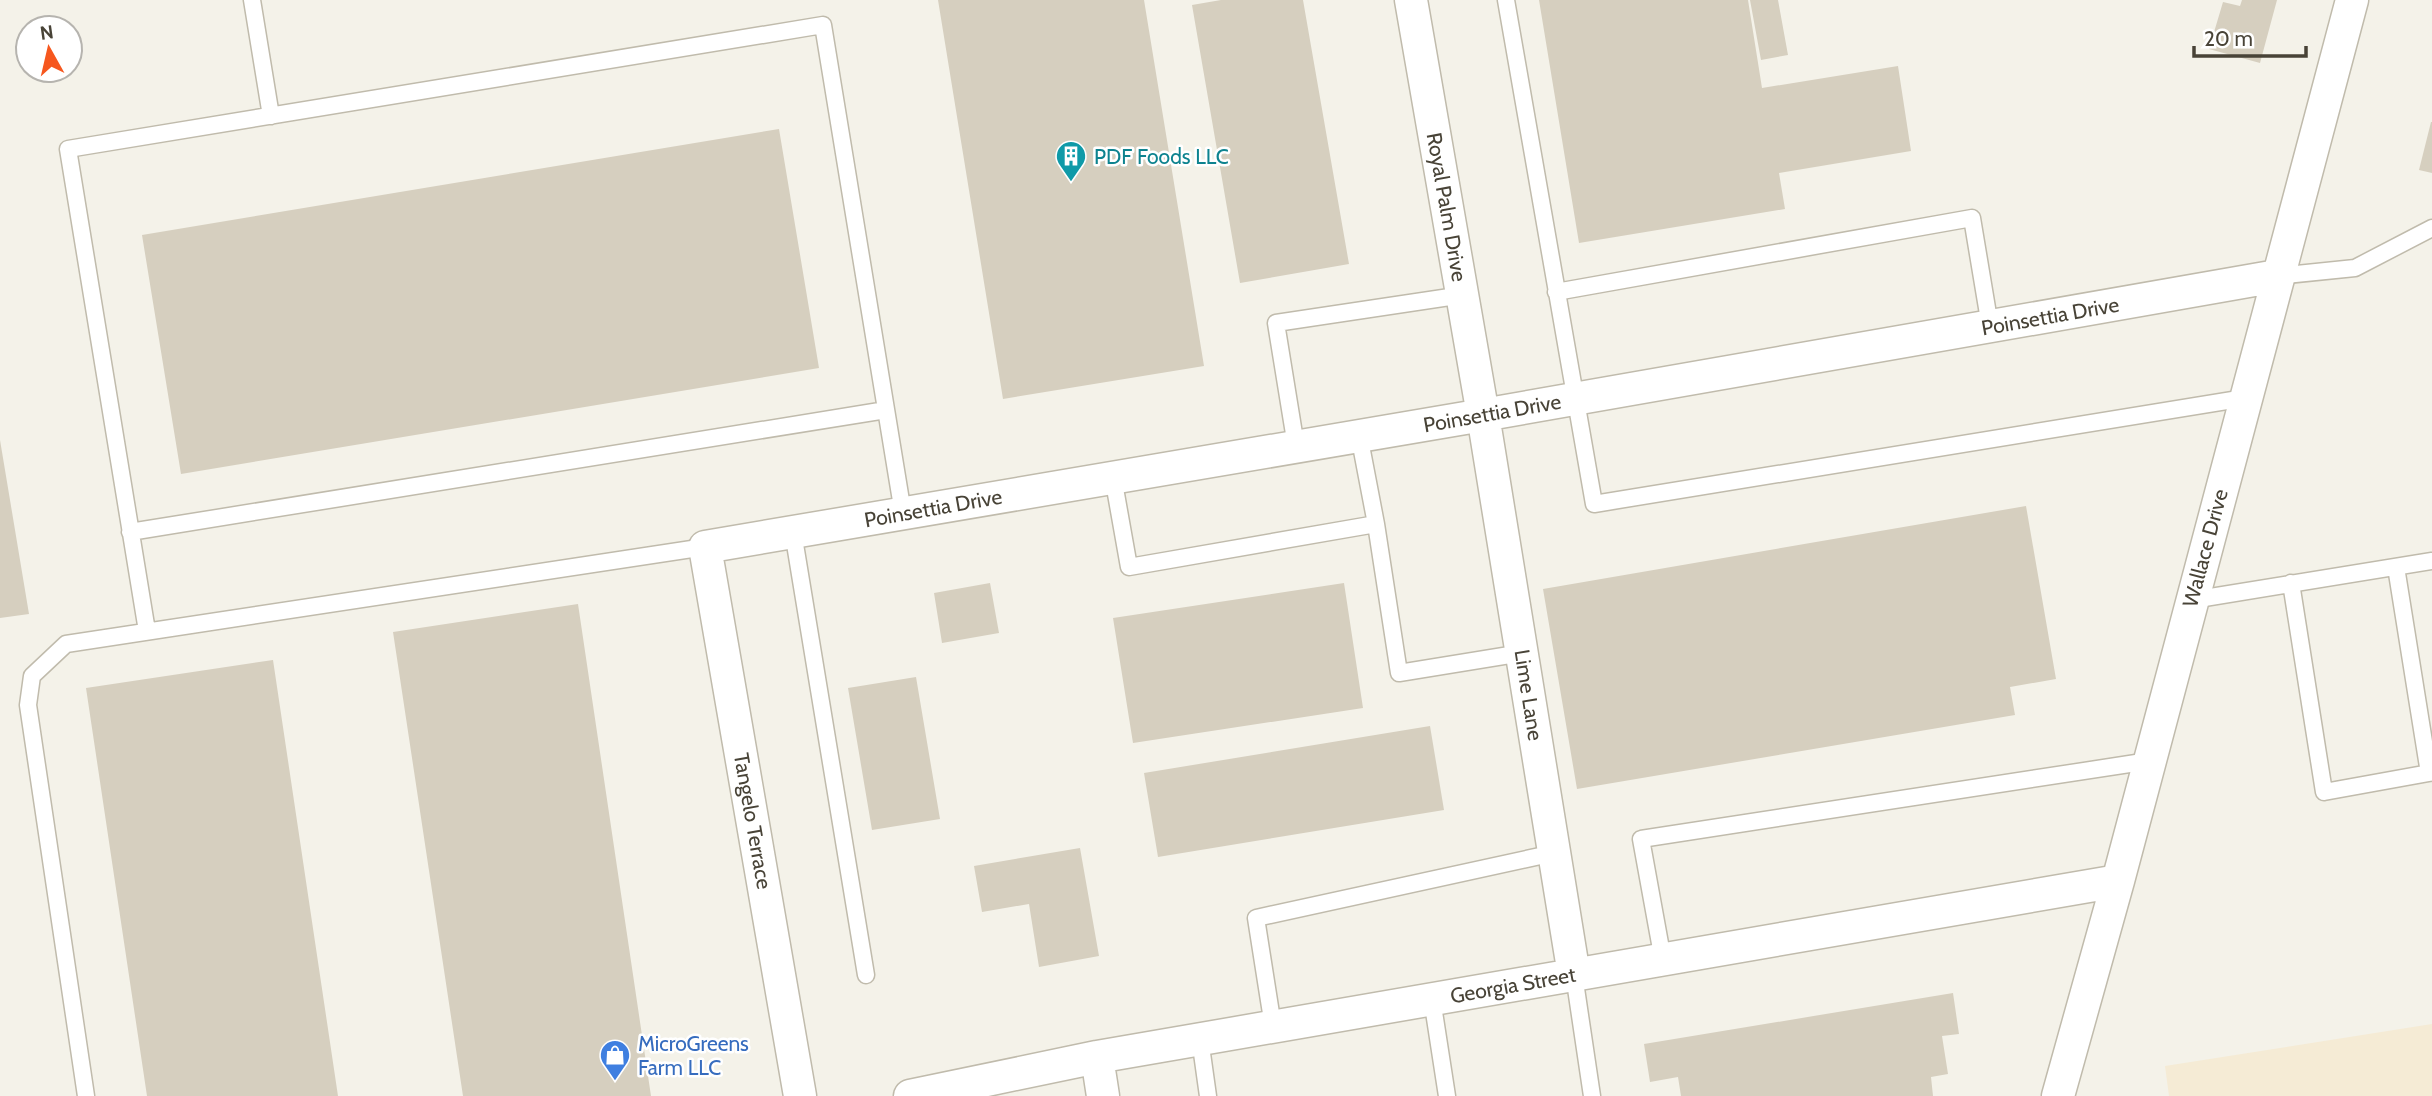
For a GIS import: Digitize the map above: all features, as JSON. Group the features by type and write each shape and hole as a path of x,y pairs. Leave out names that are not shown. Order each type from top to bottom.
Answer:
{"street":[{"name":"Royal Palm Drive","path":"1412,0 1483,415"},
{"name":"Wallace Drive","path":"2058,1096 2118,881 2352,0"},
{"name":"Poinsettia Drive","path":"705,547 2277,276"},
{"name":"Lime Lane","path":"1483,415 1574,975"},
{"name":"Tangelo Terrace","path":"705,547 800,1096"},
{"name":"Georgia Street","path":"910,1096 998,1087 1097,1057 2118,881"},
{"path":"1097,1057 1103,1096"}],"lane":[{"path":"252,0 271,116"},
{"path":"1506,0 1594,504 2245,398"},
{"path":"147,631 68,149 823,26 903,513"},
{"path":"1556,292 1972,218 1990,326"},
{"path":"2277,276 2355,268 2432,228"},
{"path":"1296,446 1276,323 1463,295"},
{"path":"130,532 886,410"},
{"path":"1359,435 1399,673 1522,653"},
{"path":"1113,477 1129,567 1376,524"},
{"path":"793,532 866,975"},
{"path":"86,1096 28,705 32,676 66,644 705,547"},
{"path":"2192,600 2432,561"},
{"path":"2291,583 2325,792 2429,773 2396,567"},
{"path":"1663,960 1641,839 2149,761"},
{"path":"1273,1026 1255,918 1555,853"},
{"path":"1574,975 1592,1096"},
{"path":"1432,999 1447,1096"},
{"path":"1199,1039 1208,1096"}],"shaded area":[{"path":"2432,1024 2432,1096 2169,1096 2165,1066"}],"building":[{"name":"PDF Foods LLC","path":"938,0 1144,0 1204,366 1003,399"},
{"path":"1221,0 1303,0 1349,264 1240,283 1192,5"},
{"path":"1539,0 1748,0 1762,88 1898,66 1911,151 1779,173 1785,209 1579,243"},
{"path":"1750,0 1778,0 1788,55 1761,60"},
{"path":"2242,0 2277,0 2260,63 2209,49 2223,2 2240,6"},
{"path":"2432,122 2432,173 2419,170"},
{"path":"779,129 819,368 181,474 142,235"},
{"path":"0,440 29,614 0,618"},
{"path":"2026,506 2056,679 2010,687 2015,715 1577,789 1543,589"},
{"path":"990,583 999,633 942,643 934,593"},
{"path":"1344,583 1363,708 1133,743 1113,618"},
{"path":"578,604 651,1096 463,1096 393,632"},
{"path":"273,660 338,1096 147,1096 86,688"},
{"path":"916,677 940,819 872,830 848,688"},
{"path":"1430,726 1444,810 1158,857 1144,773"},
{"path":"1080,848 1099,956 1039,967 1029,904 982,912 974,866"},
{"path":"1953,993 1959,1034 1942,1036 1948,1074 1931,1077 1933,1096 1681,1096 1678,1077 1650,1082 1644,1044"}],"place":[{"name":"PDF Foods LLC","path":"1071,183"},
{"name":"MicroGreens Farm LLC","path":"615,1082"}]}
